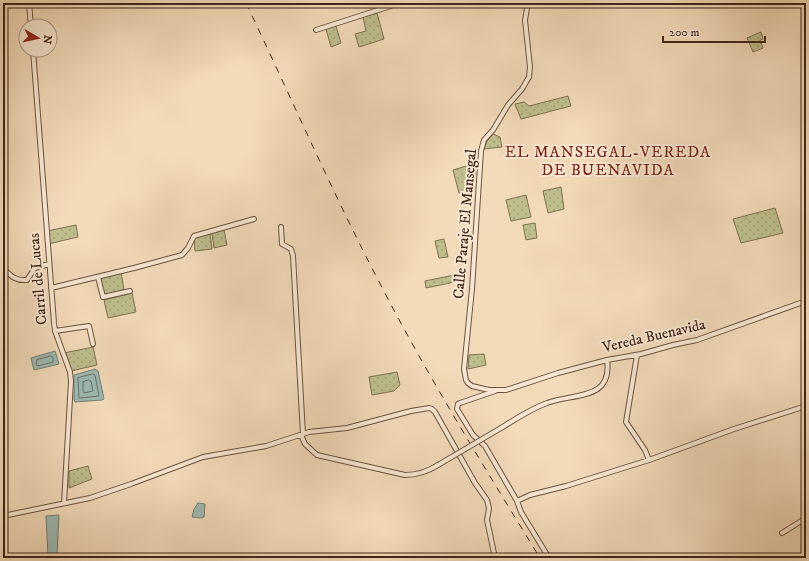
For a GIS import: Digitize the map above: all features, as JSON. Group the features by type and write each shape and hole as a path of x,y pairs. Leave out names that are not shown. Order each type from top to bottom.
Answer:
{"street":[{"path":"29,3 30,18"},
{"path":"316,30 400,3"},
{"name":"Calle Paraje El Mansegal","path":"497,390 472,386 466,380 464,369 472,289 481,151 484,140 493,130 508,105 522,89 529,77 530,67 525,20 528,3"},
{"name":"Carril de Lucas","path":"34,58 55,331 69,368 71,381 64,503"},
{"path":"51,288 182,255 188,248 194,236 254,219"},
{"path":"281,227 282,244 291,249 293,256 302,434 310,450 317,455 405,475 429,471 540,405 594,392 602,385 606,378 608,369 607,360"},
{"path":"3,268 14,279 21,281 27,280 35,268 49,264"},
{"path":"98,277 103,297 130,291"},
{"name":"Vereda Buenavida","path":"497,390 506,390 558,373 607,360 638,355 697,340 806,302"},
{"path":"55,331 88,326 93,344"},
{"path":"638,355 626,422 645,450 648,460"},
{"path":"497,390 460,403 458,404 457,409 473,435 485,446 517,500 521,512 549,558"},
{"path":"517,500 648,460 713,436 806,406"},
{"path":"3,516 83,500 115,490 203,457 266,446 314,431 347,428 411,411 432,409 475,483 487,500 489,508 487,520 495,558"},
{"path":"782,533 806,518"}],"green space":[{"path":"377,13 384,39 359,47 355,34 366,31 363,17"},
{"path":"336,26 341,43 331,47 326,29"},
{"path":"761,32 763,39 760,40 763,48 753,52 747,38"},
{"path":"568,96 571,106 521,119 515,104 524,102 529,106"},
{"path":"493,134 500,137 502,147 484,149 487,141"},
{"path":"476,163 474,189 459,193 453,170"},
{"path":"561,187 564,209 548,213 543,191"},
{"path":"526,195 531,217 511,221 506,200"},
{"path":"775,208 783,233 741,243 733,219"},
{"path":"535,223 537,238 526,240 523,225"},
{"path":"76,225 78,237 48,244 47,231"},
{"path":"224,230 227,245 214,248 212,233"},
{"path":"210,234 212,249 195,251 194,238"},
{"path":"444,239 448,257 439,258 435,241"},
{"path":"121,272 124,290 103,296 99,278"},
{"path":"464,273 464,280 426,288 425,281"},
{"path":"132,293 136,312 108,318 104,300"},
{"path":"93,347 97,365 71,371 64,353"},
{"path":"484,354 486,365 468,369 469,355"},
{"path":"397,372 400,385 394,391 372,395 369,377"},
{"path":"88,466 92,479 69,488 69,471"}],"water":[{"path":"55,351 59,364 34,370 31,358"},
{"path":"95,369 98,371 104,399 75,402 74,375"},
{"path":"198,503 205,504 204,517 202,518 192,517 194,509"},
{"path":"59,515 57,556 48,556 46,516"}],"railway":[{"path":"246,3 341,207 394,311 455,418 540,558"}],"district":[{"name":"EL MANSEGAL-VEREDA DE BUENAVIDA","path":"608,161"}]}
